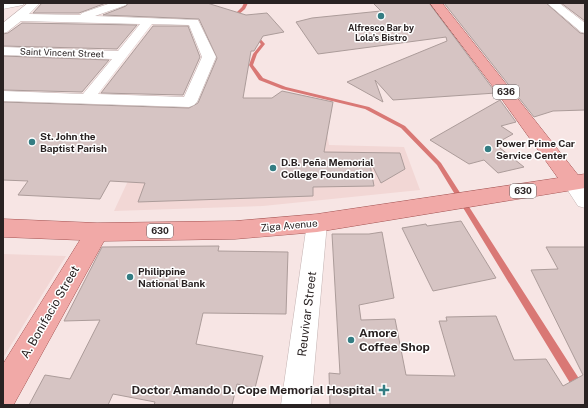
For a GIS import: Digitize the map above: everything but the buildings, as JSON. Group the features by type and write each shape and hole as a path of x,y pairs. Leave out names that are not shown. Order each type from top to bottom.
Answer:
{"main road":[{"name":"636","path":"436,3 579,182"},
{"name":"Ziga Avenue","path":"3,228 97,232 235,230 317,223 579,182"},
{"name":"A. Bonifacio Street","path":"3,392 97,232"}],"street":[{"path":"3,6 19,3"},
{"path":"3,28 35,3"},
{"path":"77,19 92,12 122,3"},
{"path":"552,3 585,29"},
{"path":"3,96 189,102 210,57 194,22 17,17"},
{"path":"87,99 149,21"},
{"name":"Saint Vincent Street","path":"3,51 121,55"},
{"path":"579,182 585,201"},
{"name":"Reuvivar Street","path":"296,405 317,223"}],"shaded area":[{"name":"D.B. Peña Memorial College Foundation","path":"168,107 273,107 325,121 329,145 404,147 420,190 263,206 114,211 147,140 158,131"},
{"path":"3,254 66,256 3,358"}],"waterway":[{"path":"236,20 236,15 244,8 246,3"},
{"path":"254,35 263,44 255,54 251,65 261,79 284,88 367,108 403,127 439,164 585,397"}],"place":[{"name":"Alfresco Bar by Lola's Bistro","path":"381,16"},
{"name":"St. John the Baptist Parish","path":"32,142"},
{"name":"Power Prime Car Service Center","path":"488,149"},
{"name":"D.B. Peña Memorial College Foundation","path":"273,168"},
{"name":"Philippine National Bank","path":"130,277"},
{"name":"Amore Coffee Shop","path":"351,340"},
{"name":"Doctor Amando D. Cope Memorial Hospital","path":"384,390"}]}
